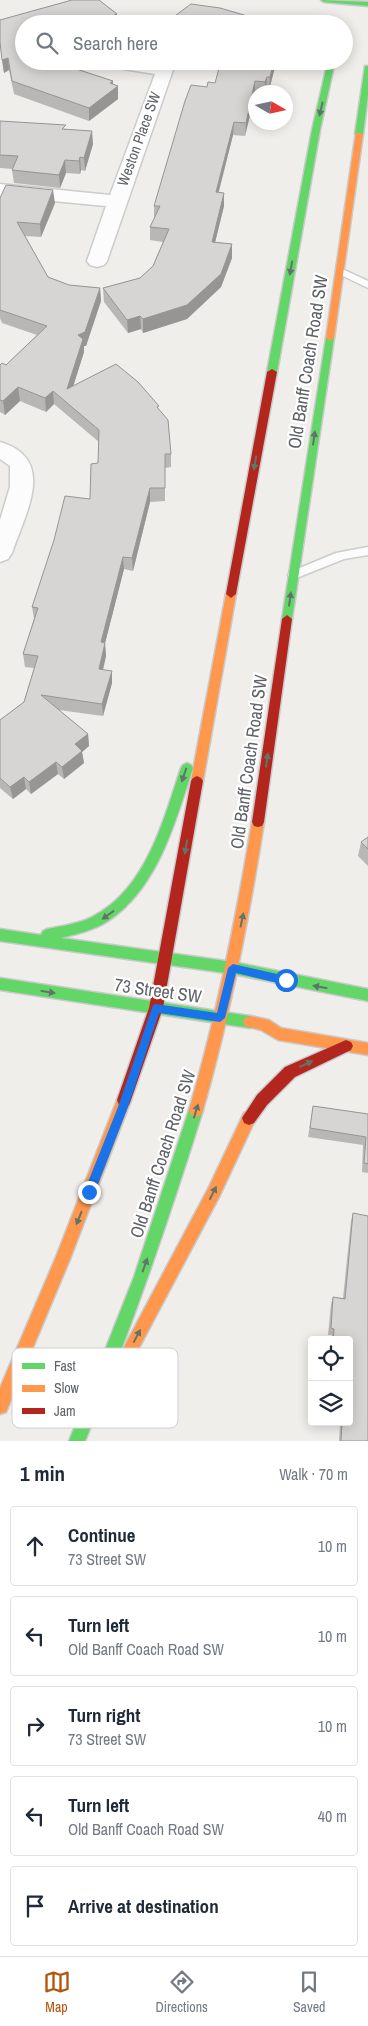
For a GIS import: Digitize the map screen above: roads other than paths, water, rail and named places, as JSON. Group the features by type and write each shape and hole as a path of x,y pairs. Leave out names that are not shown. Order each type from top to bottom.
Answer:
{"main road":[{"path":"324,0 368,4"},
{"path":"342,15 346,1"},
{"name":"Old Banff Coach Road SW","path":"114,1348 177,1173 213,1056 220,1018 233,968 246,902 340,271 368,68"},
{"name":"Old Banff Coach Road SW","path":"26,1348 123,1107 156,1008 316,130 330,70"},
{"path":"359,131 368,102"},
{"path":"19,937 66,933 96,923 121,905 148,867 162,839 212,696"},
{"name":"73 Street SW","path":"0,935 233,968 368,995"},
{"name":"73 Street SW","path":"0,984 264,1024 278,1034 368,1049"},
{"path":"131,1348 214,1192 249,1118 262,1100 290,1072 346,1046"},
{"name":"Old Banff Coach Road SW","path":"0,1406 12,1380"},
{"name":"Old Banff Coach Road SW","path":"77,1441 83,1428"},
{"path":"81,1441 88,1428"}],"street":[{"name":"Weston Place SW","path":"97,261 165,70"},
{"path":"0,190 117,201"},
{"path":"0,450 14,456 22,469 22,485 0,552"}],"lane":[{"path":"340,271 368,285"},
{"path":"294,576 340,557 361,550 368,551"}]}
